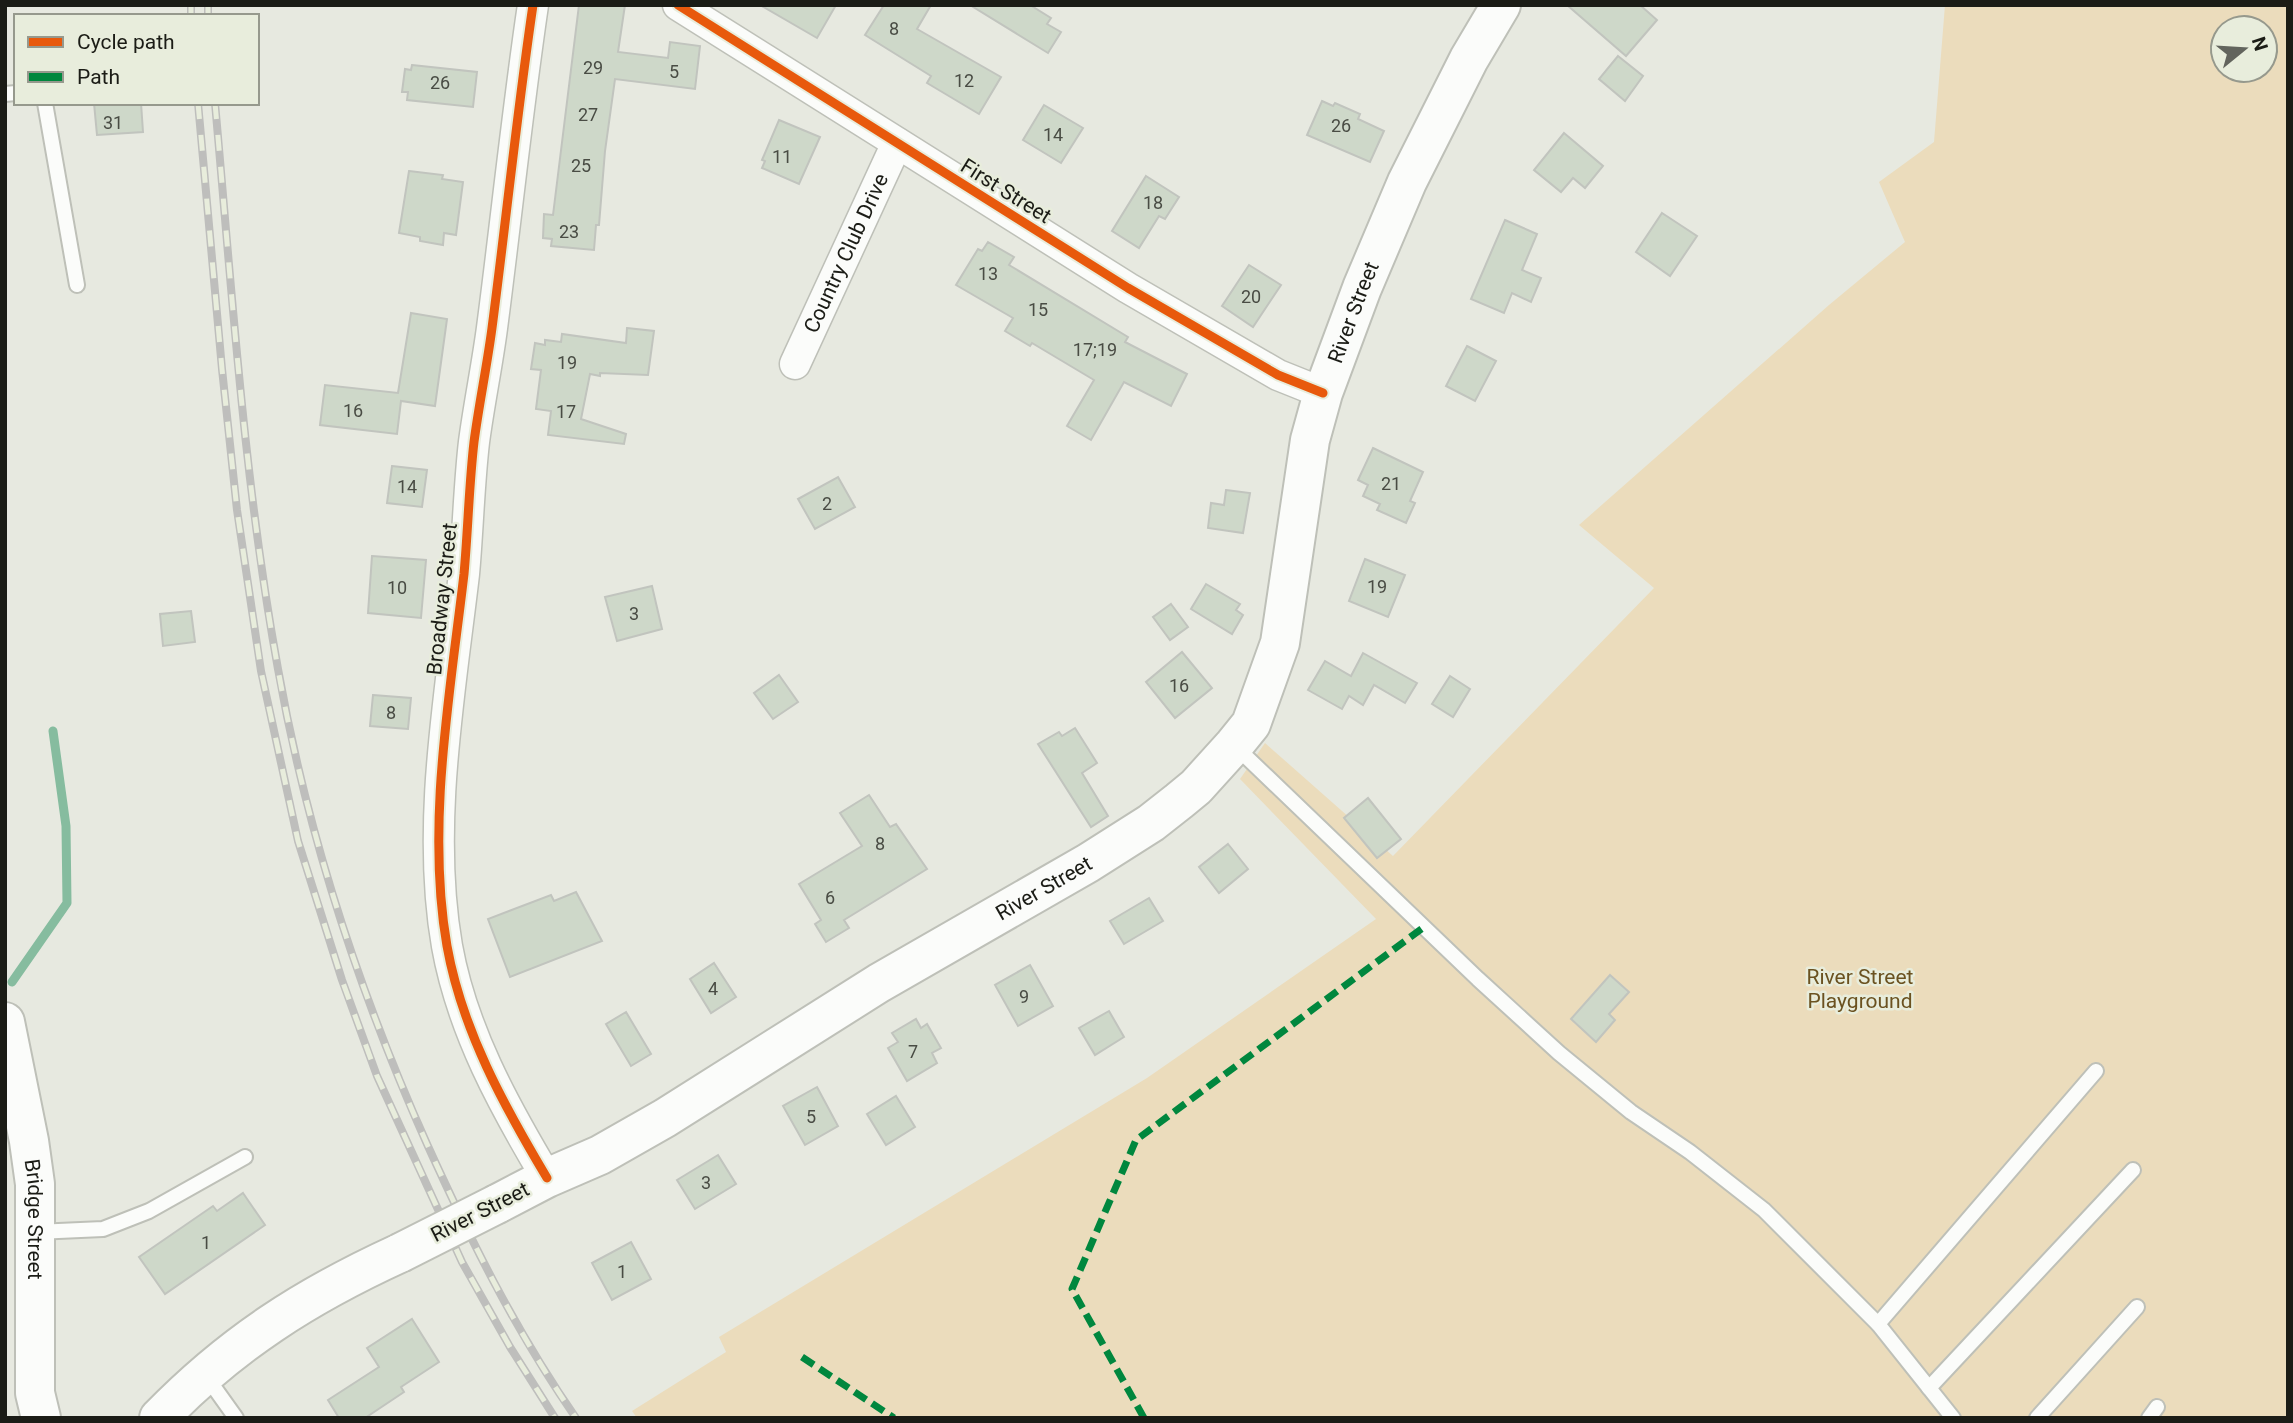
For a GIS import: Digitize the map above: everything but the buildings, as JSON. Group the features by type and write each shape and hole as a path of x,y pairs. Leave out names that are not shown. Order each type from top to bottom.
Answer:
{"main road":[{"name":"River Street","path":"159,1418 239,1345 309,1298 547,1178 600,1155 665,1118 879,983 1088,863 1151,823 1196,787 1251,724 1280,643 1310,440 1322,393 1362,288 1407,182 1463,70 1501,5"},
{"name":"Bridge Street","path":"5,1022 35,1184 35,1393 41,1418"}],"street":[{"name":"Broadway Street","path":"533,5 492,333 474,442 439,835 443,918 464,1010 504,1101 547,1178"},
{"name":"First Street","path":"678,5 1140,295 1278,375 1322,393"},
{"name":"Country Club Drive","path":"795,364 897,143"}],"lane":[{"path":"45,105 77,285"},
{"path":"1234,745 1559,1053 1632,1112 1690,1152 1764,1210 1878,1324 1953,1418"},
{"path":"1878,1324 2096,1071"},
{"path":"36,1232 103,1229 149,1212 245,1157"},
{"path":"1929,1388 2133,1170"},
{"path":"2037,1418 2137,1307"},
{"path":"205,1374 236,1418"}],"green space":[{"name":"River Street Playground","path":"1945,5 2288,5 2288,1418 637,1418 632,1411 726,1352 719,1337 1147,1078 1376,919 1240,779 1265,743 1393,856 1654,588 1579,525 1829,305 1905,242 1879,182 1934,142"}],"waterway":[{"path":"12,982 67,903 66,826 53,731"}],"railway":[{"path":"191,5 191,14"},
{"path":"208,5 208,14"},
{"path":"198,105 237,510 261,671 298,841 342,980 377,1076 462,1262 510,1347 555,1418"},
{"path":"215,105 240,387 256,528 290,730 320,851 379,1029 427,1144 495,1284 533,1352 576,1418"}],"marked path":[{"path":"1144,1418 1072,1289 1136,1140 1424,927"},
{"path":"802,1357 894,1418"}],"cycle path":[{"path":"533,5 492,328 474,442 464,574 442,760 439,854 447,946 463,1008 500,1095 547,1178"},
{"path":"678,5 1128,288 1278,375 1323,393"}]}
